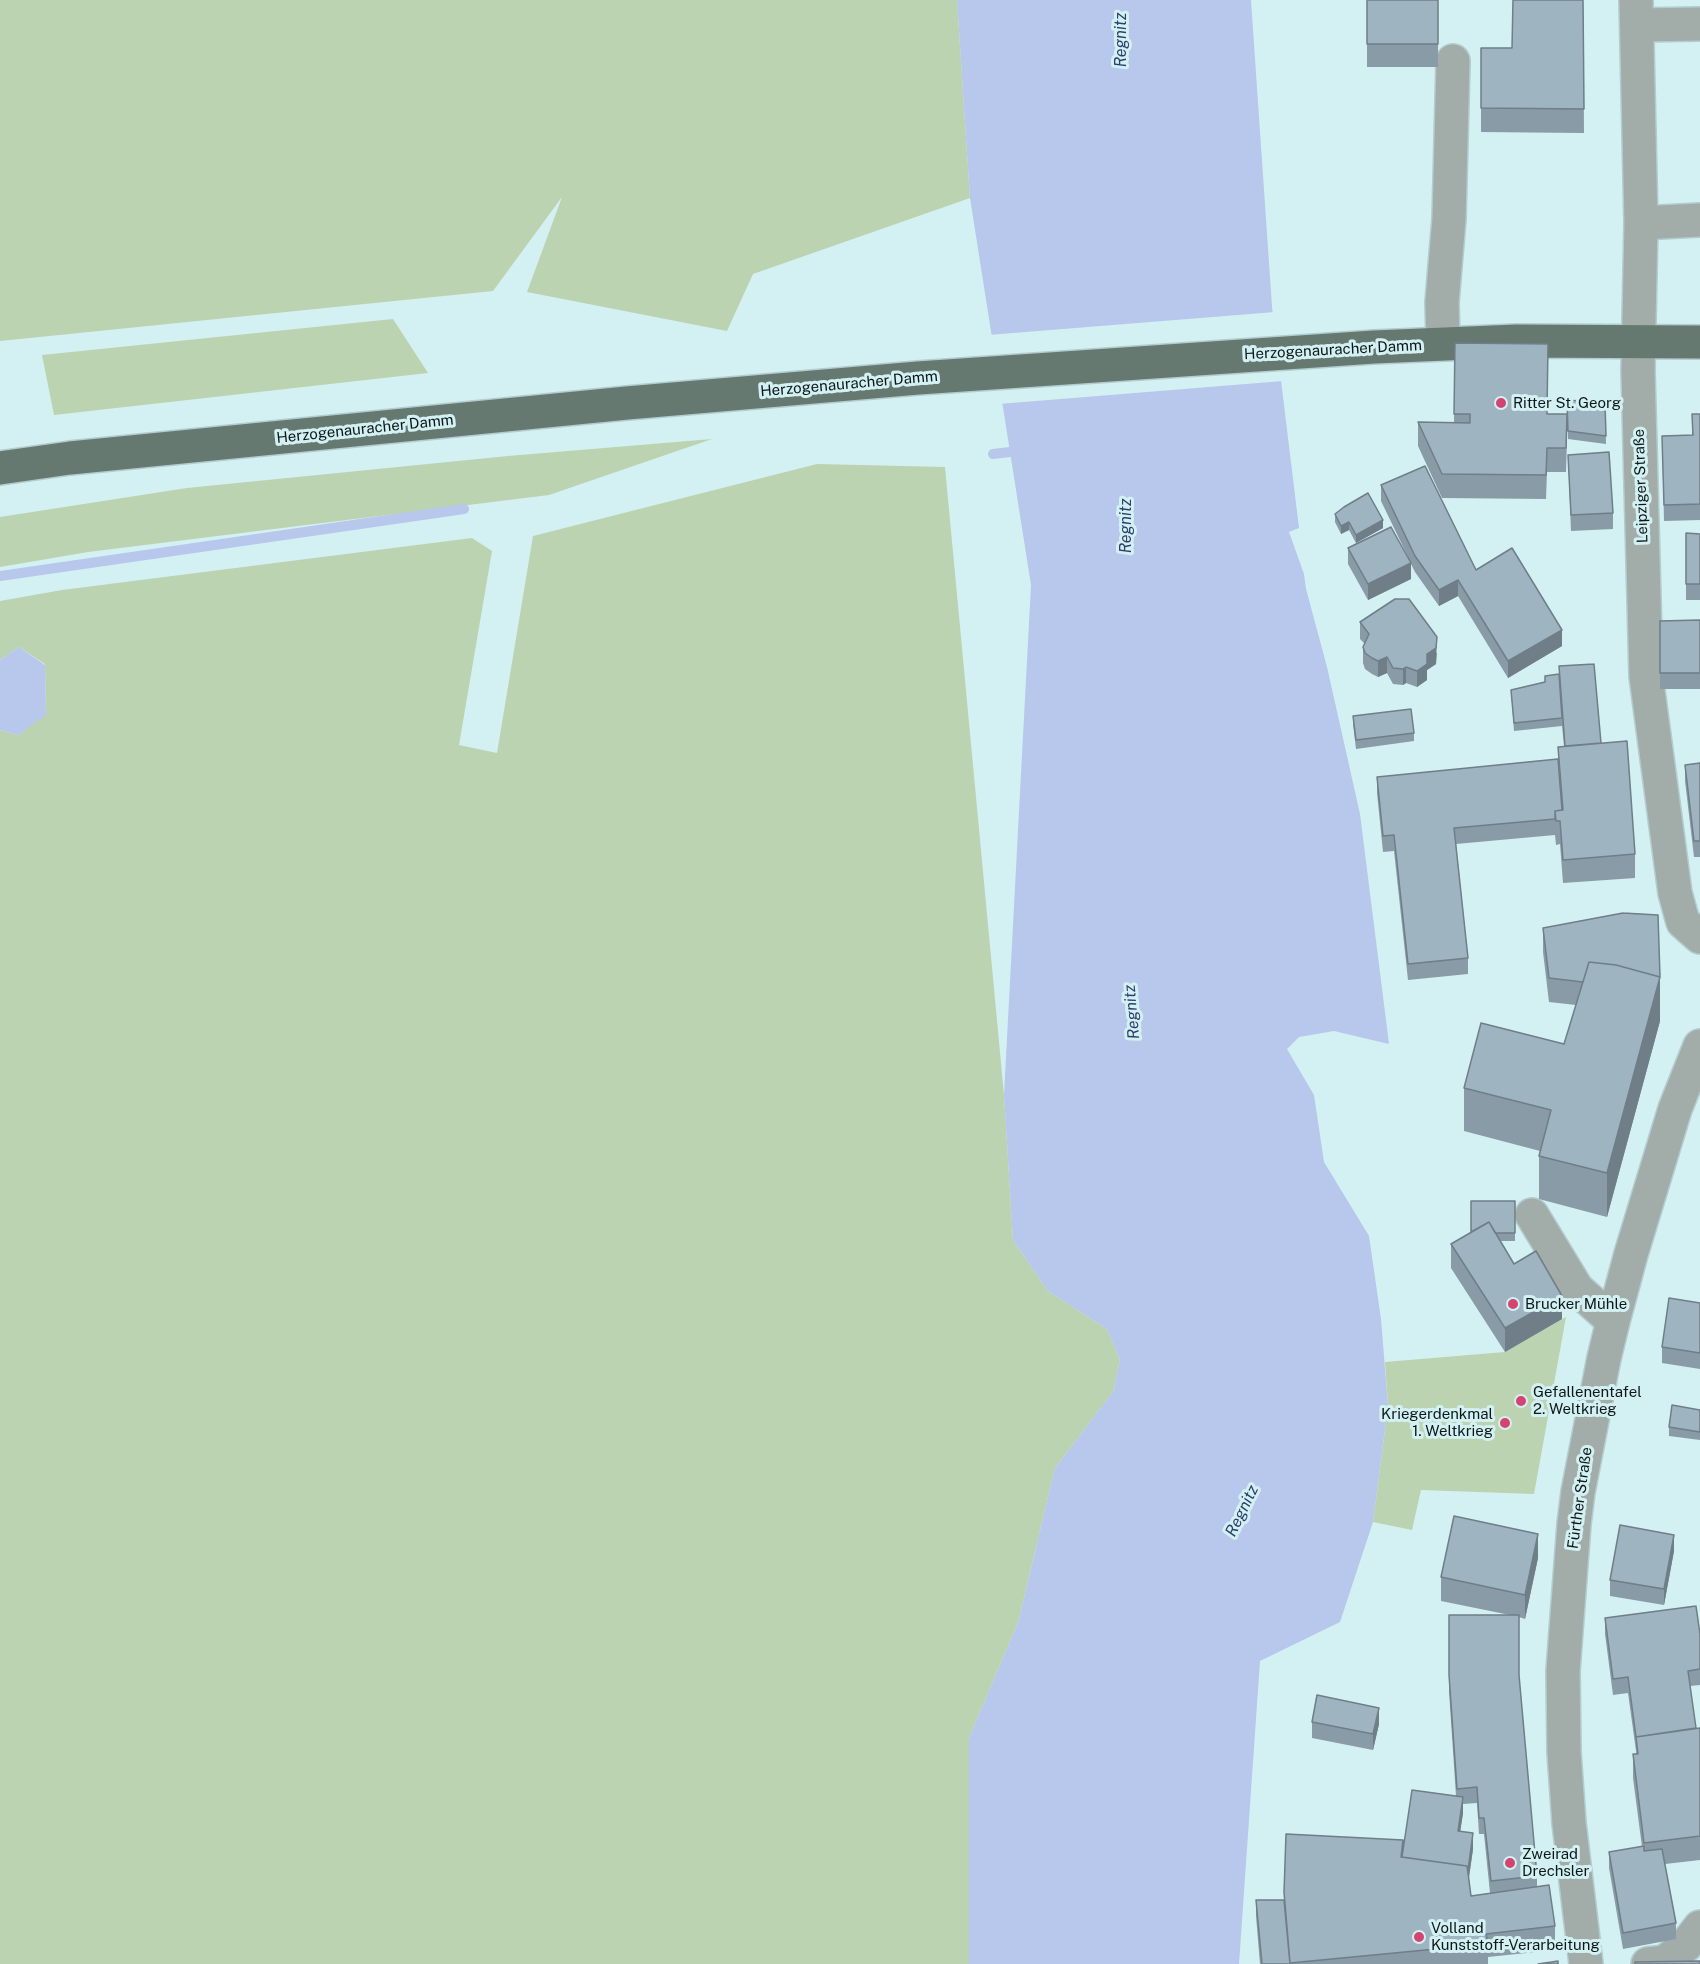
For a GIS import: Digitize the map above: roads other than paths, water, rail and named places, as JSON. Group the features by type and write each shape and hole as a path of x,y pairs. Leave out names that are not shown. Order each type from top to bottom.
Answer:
{"main road":[{"name":"Herzogenauracher Damm","path":"0,468 70,458 627,403 984,373 1291,351 1443,344 1638,340 1700,342"}],"street":[{"name":"Leipziger Straße","path":"1700,24 1636,12 1641,223 1638,340 1646,676 1674,893 1683,922 1700,937"},
{"path":"1443,344 1442,302 1449,219 1453,61"},
{"path":"1641,223 1700,220"},
{"name":"Fürther Straße","path":"1586,1964 1569,1823 1564,1752 1563,1671 1578,1492 1604,1358 1631,1254 1668,1131 1700,1046"},
{"path":"1532,1215 1577,1289 1613,1321"},
{"path":"1648,1964 1665,1962 1686,1945 1700,1927"}],"water":[{"name":"Regnitz","path":"957,0 1251,0 1272,307 1299,528 1289,532 1304,574 1360,814 1389,1044 1334,1031 1299,1037 1287,1049 1314,1095 1324,1162 1369,1236 1381,1319 1388,1406 1373,1522 1340,1622 1260,1661 1239,1964 969,1964 969,1738 1018,1623 1055,1468 1113,1392 1120,1360 1107,1329 1048,1291 1013,1240 1004,1095 1031,585 970,198"},
{"path":"19,647 45,665 46,715 18,735 0,730 0,660"}],"waterway":[{"path":"993,454 1010,452"},
{"path":"0,576 464,509"}],"place":[{"name":"Ritter St. Georg","path":"1501,403"},
{"name":"Brucker Mühle","path":"1513,1304"},
{"name":"Gefallenentafel 2. Weltkrieg","path":"1521,1401"},
{"name":"Kriegerdenkmal 1. Weltkrieg","path":"1505,1423"},
{"name":"Zweirad Drechsler","path":"1510,1863"},
{"name":"Volland Kunststoff-Verarbeitung","path":"1419,1937"}]}
